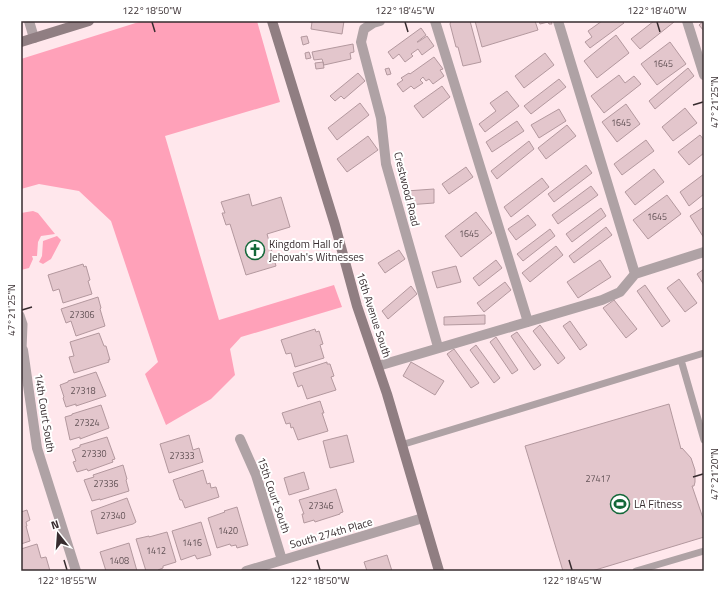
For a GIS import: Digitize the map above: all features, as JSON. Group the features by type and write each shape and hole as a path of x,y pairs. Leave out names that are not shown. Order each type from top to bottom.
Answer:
{"main road":[{"path":"21,42 89,21"},
{"name":"16th Avenue South","path":"272,21 333,218 357,306 378,366 439,571"}],"street":[{"path":"29,21 34,38"},
{"name":"Crestwood Road","path":"380,21 373,23 364,29 361,42 382,118 386,164 438,347"},
{"path":"435,21 528,322"},
{"path":"558,21 635,274"},
{"path":"688,21 704,75"},
{"path":"378,366 438,347 602,300 620,292 635,274 704,252"},
{"name":"14th Court South","path":"23,350 37,448 76,571"},
{"name":"15th Court South","path":"240,439 256,475 282,560"},
{"name":"South 274th Place","path":"246,571 423,518"}],"lane":[{"path":"21,314 24,324 23,350"},
{"path":"401,445 704,353"},
{"path":"680,360 704,440"},
{"path":"636,571 704,551"}],"shaded area":[{"path":"142,21 257,21 280,102 165,136 219,320 334,285 342,307 241,337 230,349 235,375 211,399 166,425 145,374 158,362 111,221 79,191 39,184 21,189 21,59"},
{"path":"33,211 38,213 55,234 41,236 38,242 37,256 32,256 33,259 29,268 21,270 21,213"},
{"path":"57,236 61,240 51,259 43,264 39,262 42,256 43,241"}],"building":[{"path":"305,21 344,21 342,34 311,29 312,22"},
{"path":"451,21 470,21 481,62 463,66 458,47 456,47 450,24"},
{"path":"475,21 535,21 538,30 482,47"},
{"path":"539,21 551,21 552,24 549,24 548,22 540,24"},
{"path":"602,21 622,21 624,23 590,48 585,42 592,37 588,31"},
{"path":"654,21 674,22 640,49 631,39"},
{"path":"704,21 704,31 699,25"},
{"path":"421,28 426,35 417,42 427,36 434,46 422,55 418,49 411,54 413,56 405,62 399,54 393,59 388,52"},
{"path":"616,35 629,53 597,78 584,61"},
{"path":"307,36 309,43 303,45 301,37"},
{"path":"670,42 686,64 657,85 641,64"},
{"path":"353,44 354,52 350,53 351,59 324,65 322,59 314,60 312,52"},
{"path":"309,52 311,58 306,59 305,53"},
{"path":"545,53 554,65 524,88 515,76"},
{"path":"434,57 443,69 440,70 444,76 433,84 429,79 426,81 423,77 420,80 423,83 414,89 411,86 403,92 397,84 403,80 401,78 409,73 410,74"},
{"path":"323,62 324,68 316,69 315,63"},
{"path":"389,68 391,74 387,75 385,69"},
{"path":"688,68 694,76 655,109 649,101"},
{"path":"358,73 365,81 344,99 341,96 335,101 330,96"},
{"path":"619,75 625,83 634,76 641,84 604,113 591,96"},
{"path":"559,79 566,87 531,114 524,106"},
{"path":"442,86 450,97 423,118 414,106"},
{"path":"507,91 519,106 485,132 479,124 496,111 490,103"},
{"path":"360,103 369,115 337,140 328,128"},
{"path":"626,104 640,124 617,142 602,122"},
{"path":"685,108 697,123 673,141 662,127"},
{"path":"559,109 566,121 539,138 531,125"},
{"path":"517,121 524,131 492,152 486,142"},
{"path":"567,125 576,136 546,159 538,148"},
{"path":"700,135 704,140 704,153 689,165 678,152"},
{"path":"368,136 378,150 347,172 337,159"},
{"path":"646,140 654,151 622,175 614,164"},
{"path":"529,141 534,149 497,179 491,171"},
{"path":"586,165 592,173 554,202 548,194"},
{"path":"466,167 473,177 449,194 442,184"},
{"path":"654,169 664,182 635,205 625,192"},
{"path":"704,174 704,194 689,206 680,192"},
{"path":"542,178 549,187 511,217 504,207"},
{"path":"591,186 598,195 558,224 552,215"},
{"path":"434,189 434,203 407,205 406,191"},
{"name":"Kingdom Hall of Jehovah's Witnesses","path":"249,194 252,206 281,197 290,227 267,234 276,266 246,275 230,224 226,225 222,213 225,213 221,202"},
{"path":"667,195 681,214 648,239 633,220"},
{"path":"704,207 704,238 690,216"},
{"path":"601,208 606,216 572,242 566,234"},
{"path":"476,212 492,233 461,257 445,236"},
{"path":"528,215 536,225 516,240 508,229"},
{"path":"606,227 612,235 574,263 569,256"},
{"path":"550,229 555,236 523,261 517,254"},
{"path":"556,246 563,255 530,282 522,273"},
{"path":"399,250 405,259 385,273 378,263"},
{"path":"496,260 502,268 479,286 473,278"},
{"path":"600,260 611,277 578,298 567,282"},
{"path":"83,264 84,267 86,266 92,294 63,303 59,289 53,291 48,275"},
{"path":"456,266 461,282 437,288 432,272"},
{"path":"704,269 704,285 697,274"},
{"path":"679,279 697,303 685,312 667,288"},
{"path":"505,282 511,290 484,312 477,303"},
{"path":"645,285 670,321 662,327 637,291"},
{"path":"411,286 417,294 388,319 382,311"},
{"path":"98,297 105,326 76,336 71,321 66,323 61,309"},
{"path":"614,300 637,329 626,338 603,308"},
{"path":"485,315 485,324 444,325 444,317"},
{"path":"570,321 587,345 580,350 563,326"},
{"path":"540,325 565,358 558,364 533,331"},
{"path":"315,329 316,332 319,331 323,344 320,345 324,358 295,367 291,353 286,354 281,340"},
{"path":"517,332 541,365 534,370 511,336"},
{"path":"99,333 104,346 106,346 110,360 108,360 109,362 74,373 69,357 74,356 70,342"},
{"path":"496,337 518,370 512,374 490,342"},
{"path":"476,345 500,378 494,383 470,350"},
{"path":"454,349 479,383 471,388 447,354"},
{"path":"327,362 327,364 330,364 334,376 331,377 336,390 307,399 302,385 298,387 293,373"},
{"path":"411,362 444,381 435,395 403,376"},
{"path":"96,372 106,396 76,406 76,404 66,407 60,385"},
{"path":"320,401 328,431 298,440 293,427 291,428 290,423 286,424 282,413"},
{"name":"LA Fitness","path":"669,404 681,449 682,448 691,458 695,470 695,482 694,486 692,486 704,521 704,537 592,571 563,571 525,446"},
{"path":"101,405 109,428 80,439 80,437 70,440 65,417"},
{"path":"189,435 193,450 199,448 203,462 169,473 160,444"},
{"path":"347,435 354,462 330,468 323,441"},
{"path":"107,437 115,459 112,460 113,462 88,471 87,469 77,472 73,462 76,461 72,450 80,447 80,445"},
{"path":"123,465 129,491 92,501 84,480 94,477 93,475"},
{"path":"203,470 207,484 210,483 211,488 216,487 219,497 185,508 182,500 180,500 173,480"},
{"path":"304,472 309,489 289,495 284,478"},
{"path":"336,489 343,512 315,522 314,520 304,523 302,514 304,514 299,500"},
{"path":"127,498 136,522 97,534 91,511"},
{"path":"237,507 248,545 237,548 236,545 231,546 230,544 217,548 208,518"},
{"path":"27,510 30,520 26,522 26,526 30,541 21,544 21,512"},
{"path":"201,522 211,555 197,559 195,555 181,560 172,531"},
{"path":"167,532 176,562 163,566 163,568 158,570 159,571 146,571 136,539"},
{"path":"129,543 137,571 106,571 100,552"},
{"path":"37,544 41,558 46,557 50,571 21,571 21,549"},
{"path":"387,555 392,571 367,571 364,562"}],"place":[{"name":"Kingdom Hall of Jehovah's Witnesses","path":"255,250"},
{"name":"LA Fitness","path":"620,504"}]}
